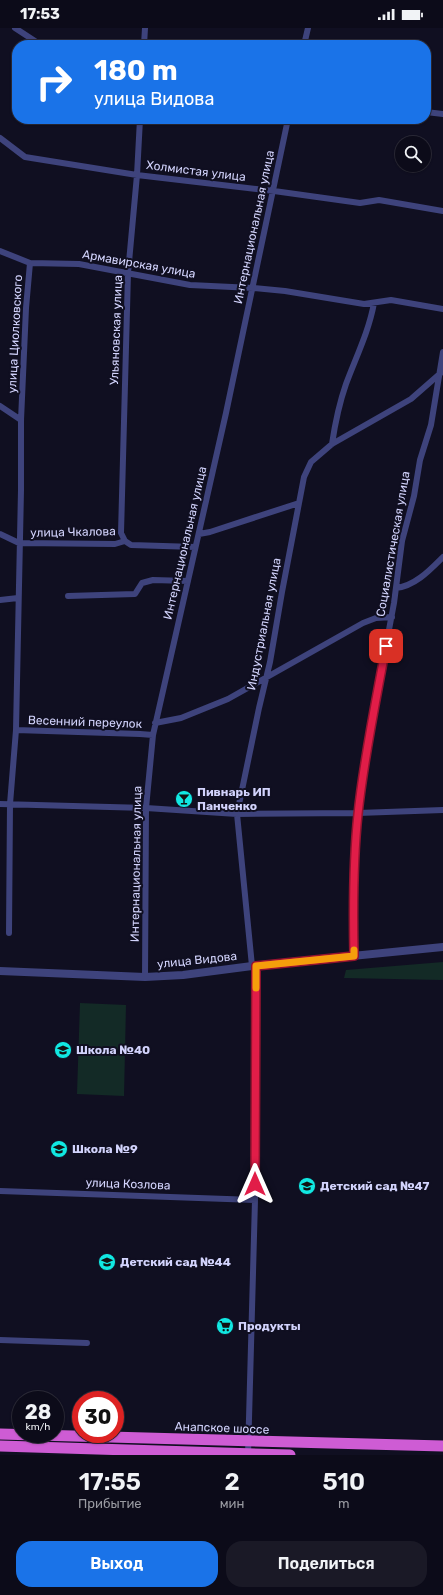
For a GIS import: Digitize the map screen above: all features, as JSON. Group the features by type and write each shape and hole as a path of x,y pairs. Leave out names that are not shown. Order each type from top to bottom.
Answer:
{"highway":[{"name":"Анапское шоссе","path":"0,1434 248,1450 290,1455"},
{"name":"Анапское шоссе","path":"0,1446 248,1450 443,1446"}],"street":[{"path":"15,28 33,40"},
{"path":"144,40 145,28"},
{"path":"305,40 308,28"},
{"path":"431,113 443,114"},
{"name":"Ульяновская улица","path":"125,541 121,533 128,273 137,175 140,124"},
{"name":"Интернациональная улица","path":"144,977 146,808 155,723 199,534 274,191 287,124"},
{"name":"Холмистая улица","path":"0,138 25,157 137,175 360,203 379,200 443,211"},
{"name":"Армавирская улица","path":"0,251 30,263 79,264 190,285 285,291 364,304 391,300 443,309"},
{"name":"улица Циолковского","path":"9,933 10,804 16,730 21,420 26,308 30,263"},
{"path":"332,444 335,424 346,385 371,321 374,303"},
{"name":"Социалистическая улица","path":"354,956 352,891 358,814 370,731 392,617 402,541 414,496 420,460 431,425 441,373 443,352"},
{"path":"332,444 410,399 441,373"},
{"path":"0,406 21,420"},
{"name":"Индустриальная улица","path":"248,1450 255,1200 254,966 237,814 252,737 267,676 304,477 311,462 332,444"},
{"path":"199,534 210,532 299,503"},
{"name":"улица Чкалова","path":"0,534 19,543 115,544 125,541 131,545 195,547"},
{"path":"396,588 412,582 426,573 443,557"},
{"path":"68,596 135,594 142,583 153,580 188,581"},
{"path":"0,600 18,598"},
{"path":"155,723 181,718 228,698 363,623 376,618 392,617"},
{"name":"Весенний переулок","path":"16,730 132,733 153,735"},
{"path":"0,804 146,808 237,814 358,814 443,810"},
{"name":"улица Видова","path":"0,971 144,977 183,975 254,966 443,947"},
{"name":"улица Козлова","path":"0,1191 255,1200"},
{"path":"0,1340 86,1343"}],"green space":[{"path":"443,962 443,980 344,978 346,970"},
{"path":"80,1003 126,1005 124,1096 77,1094"}],"slow traffic":[{"path":"256,988 256,966 354,956 354,950"}],"place":[{"name":"Пивнарь ИП Панченко","path":"184,799"},
{"name":"Школа №40","path":"63,1050"},
{"name":"Школа №9","path":"59,1149"},
{"name":"Детский сад №47","path":"307,1186"},
{"name":"Детский сад №44","path":"107,1262"},
{"name":"Продукты","path":"225,1326"}],"route":[{"path":"255,1184 256,966 354,956 352,891 358,814 370,731 386,646"}]}
